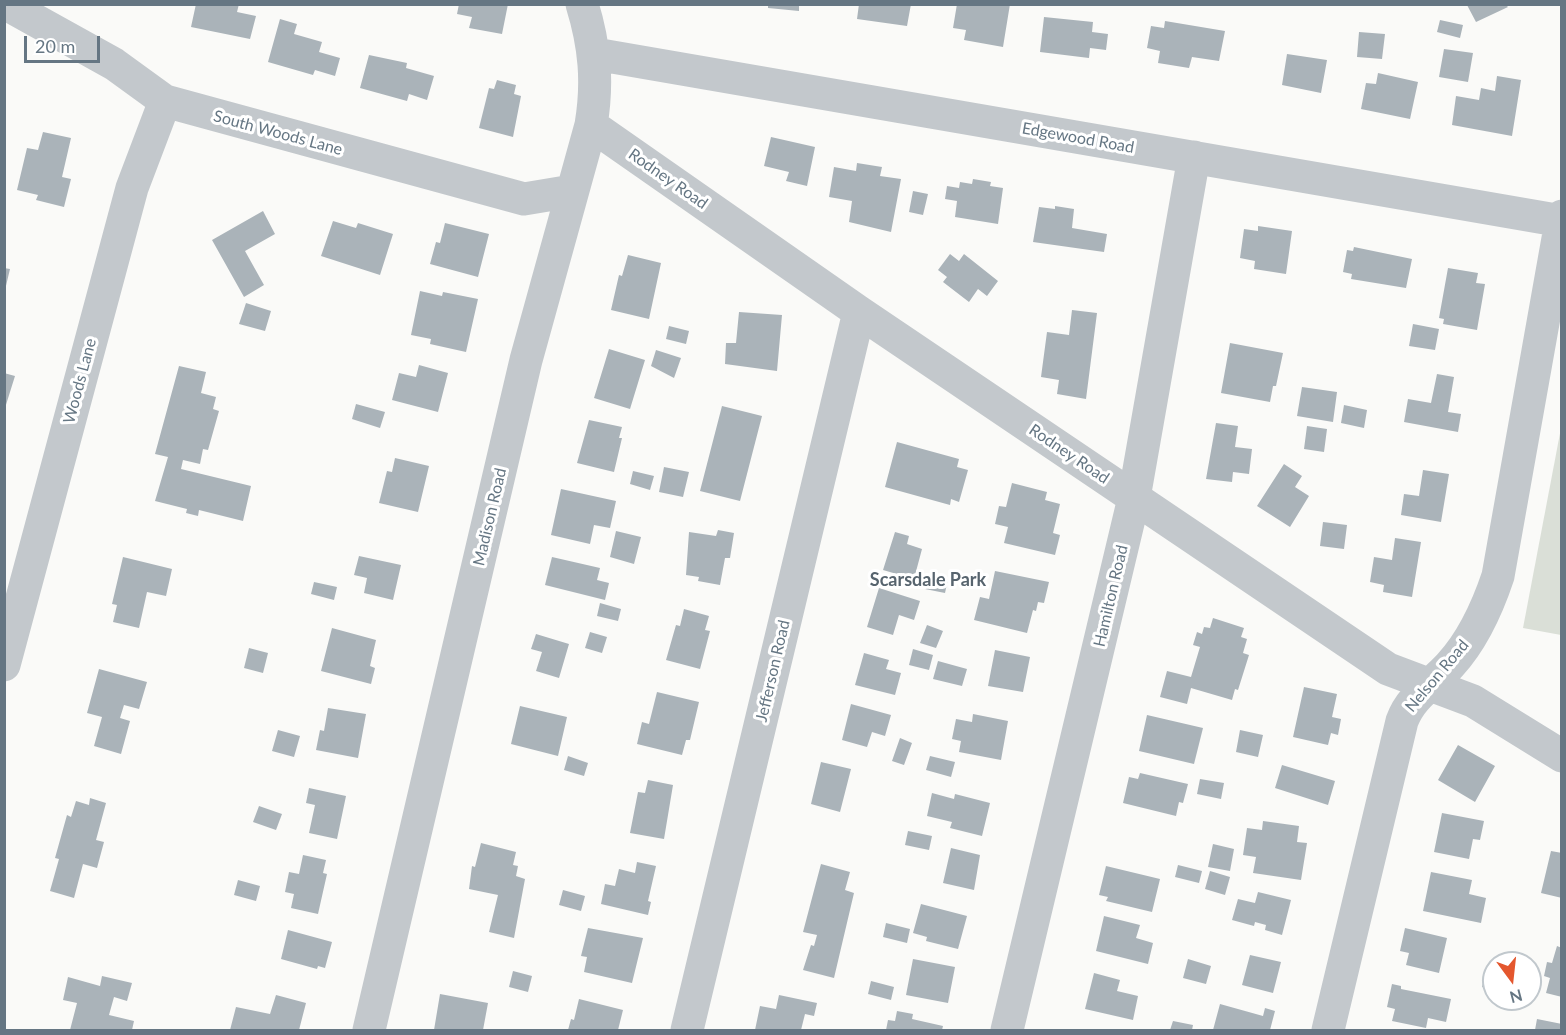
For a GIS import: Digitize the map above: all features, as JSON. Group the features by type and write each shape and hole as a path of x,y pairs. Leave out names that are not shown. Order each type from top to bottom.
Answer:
{"street":[{"name":"South Woods Lane","path":"6,4 114,64 165,101 524,199 572,191"},
{"name":"Madison Road","path":"369,1030 526,360 591,126 596,98 595,54 582,4"},
{"name":"Edgewood Road","path":"595,54 1561,220"},
{"name":"Woods Lane","path":"4,665 132,188 165,101"},
{"name":"Rodney Road","path":"591,126 859,312 1388,669 1485,707 1562,756"},
{"name":"Hamilton Road","path":"1007,1030 1134,498 1194,157"},
{"name":"Nelson Road","path":"1328,1030 1402,721 1410,703 1451,664 1468,640 1486,610 1498,576 1561,220"},
{"name":"Jefferson Road","path":"687,1030 859,312"}],"shaded area":[{"path":"1561,428 1561,635 1523,628"}],"building":[{"path":"196,4 239,4 237,12 256,16 250,39 191,27"},
{"path":"459,4 508,4 502,34 469,28 472,17 457,14"},
{"path":"768,4 799,4 799,11 768,8"},
{"path":"859,4 911,4 907,26 857,19"},
{"path":"957,4 1010,4 1003,47 964,40 966,30 953,28"},
{"path":"1467,5 1506,5 1508,7 1476,22"},
{"path":"1044,17 1093,22 1092,32 1108,34 1106,50 1090,48 1089,58 1040,52"},
{"path":"280,19 297,24 294,34 322,42 319,52 340,58 335,76 315,70 313,75 268,62"},
{"path":"1440,20 1463,25 1460,38 1437,32"},
{"path":"1165,21 1225,31 1219,61 1192,57 1189,68 1158,63 1160,51 1147,48 1151,26 1164,28"},
{"path":"1359,32 1385,34 1382,59 1357,57"},
{"path":"1444,49 1473,53 1468,82 1439,77"},
{"path":"1287,54 1327,60 1321,93 1282,85"},
{"path":"369,55 407,63 406,68 434,76 427,100 409,94 407,101 360,88"},
{"path":"1378,73 1418,82 1410,119 1361,109 1366,83 1376,84"},
{"path":"1497,76 1521,80 1512,136 1452,125 1456,96 1479,100 1481,88 1495,91"},
{"path":"497,80 516,85 514,94 521,96 513,137 479,128 489,88 494,89"},
{"path":"43,132 71,138 62,177 71,179 64,207 36,200 38,195 17,190 27,148 38,150"},
{"path":"771,137 815,147 807,186 786,181 789,172 764,166"},
{"path":"857,163 882,167 880,176 901,179 891,232 849,222 852,201 829,197 834,167 856,171"},
{"path":"973,179 991,182 990,186 1003,188 998,224 955,217 957,201 945,199 947,186 959,188 960,182 972,184"},
{"path":"913,191 928,194 923,215 909,212"},
{"path":"1055,206 1074,209 1072,228 1107,234 1104,252 1033,242 1039,207 1055,209"},
{"path":"263,211 275,234 245,251 264,285 244,297 212,240"},
{"path":"333,221 356,228 358,223 393,234 380,275 321,256"},
{"path":"445,223 489,234 478,277 430,264 436,242 440,243"},
{"path":"1258,226 1292,231 1286,274 1254,269 1255,261 1240,258 1244,229 1258,231"},
{"path":"1354,247 1412,259 1406,288 1351,279 1352,274 1343,272 1347,250 1353,251"},
{"path":"950,254 959,261 964,254 998,281 987,296 978,289 969,302 943,282 947,277 938,270"},
{"path":"628,255 661,263 649,319 611,310 619,275 622,276"},
{"path":"4,268 10,269 5,290 4,290"},
{"path":"1448,268 1478,273 1476,283 1485,284 1477,330 1443,324 1444,319 1439,318"},
{"path":"420,291 442,296 443,292 478,299 466,352 430,344 431,339 411,335"},
{"path":"246,303 271,311 265,331 239,324"},
{"path":"1072,310 1097,313 1086,399 1057,394 1059,380 1041,377 1047,332 1069,335"},
{"path":"739,312 782,315 777,371 725,364 726,343 736,343"},
{"path":"1413,324 1439,329 1435,350 1409,346"},
{"path":"669,326 689,331 686,344 666,339"},
{"path":"1230,343 1283,353 1270,402 1221,393"},
{"path":"609,349 645,360 630,409 594,398"},
{"path":"656,350 681,358 674,378 651,366"},
{"path":"419,365 448,373 438,412 392,400 399,373 416,377"},
{"path":"179,366 206,372 201,393 216,397 213,409 219,411 208,450 203,449 200,464 183,460 181,469 251,486 243,521 199,510 198,516 186,513 187,509 155,501 168,457 155,454"},
{"path":"4,373 15,376 5,408 4,408"},
{"path":"1437,374 1454,377 1448,412 1461,414 1458,432 1404,422 1408,399 1431,403"},
{"path":"1302,387 1337,392 1333,422 1297,416"},
{"path":"356,404 385,412 380,428 352,419"},
{"path":"1344,405 1367,410 1364,428 1341,423"},
{"path":"722,406 762,416 740,501 700,491"},
{"path":"589,420 622,427 619,438 622,438 614,472 577,463"},
{"path":"1216,423 1238,426 1235,447 1252,449 1249,474 1233,472 1232,482 1206,479"},
{"path":"1307,426 1327,429 1324,452 1304,449"},
{"path":"897,442 959,459 957,467 968,470 959,502 951,499 950,505 885,487"},
{"path":"395,458 429,466 418,512 379,503 387,471 392,472"},
{"path":"1284,464 1302,476 1295,487 1309,496 1290,527 1257,506"},
{"path":"664,467 689,472 683,497 659,492"},
{"path":"1423,470 1449,474 1441,522 1401,515 1404,494 1419,496"},
{"path":"633,471 654,476 650,490 630,484"},
{"path":"1012,483 1047,492 1045,500 1060,504 1053,533 1060,535 1055,555 1004,543 1008,527 995,524 999,506 1006,507"},
{"path":"561,489 616,501 610,528 594,525 590,544 551,535"},
{"path":"1323,522 1347,525 1344,549 1320,546"},
{"path":"718,530 734,533 730,558 725,558 720,585 698,581 699,577 686,575 689,532 716,536"},
{"path":"616,531 641,537 634,564 610,557"},
{"path":"895,532 909,536 907,544 922,549 914,579 883,570"},
{"path":"1395,538 1421,542 1412,597 1383,592 1384,585 1370,582 1374,557 1392,560"},
{"path":"359,556 401,565 393,600 364,593 367,578 354,575"},
{"path":"123,557 172,569 166,596 147,592 139,628 113,622 117,605 112,604"},
{"path":"552,557 600,568 597,580 609,583 605,600 545,585"},
{"path":"995,571 1049,582 1044,603 1038,602 1036,611 1033,610 1027,633 974,620 980,597 989,599"},
{"path":"928,574 948,579 945,593 925,589"},
{"path":"314,582 337,587 334,600 311,594"},
{"path":"879,588 920,601 914,620 899,615 893,635 867,627"},
{"path":"600,603 621,609 618,621 597,616"},
{"path":"684,609 709,616 705,630 710,631 700,669 666,660 676,625 680,626"},
{"path":"1213,618 1244,628 1241,637 1247,639 1243,653 1249,655 1238,690 1235,689 1232,700 1191,688 1187,704 1160,697 1167,671 1191,677 1200,647 1193,645 1197,632 1202,634 1204,627 1210,628"},
{"path":"927,625 943,631 936,648 920,643"},
{"path":"332,628 376,640 370,666 375,668 371,684 321,671"},
{"path":"590,632 607,637 602,653 585,648"},
{"path":"536,634 569,644 559,678 536,671 542,652 531,649"},
{"path":"249,648 268,653 263,673 244,668"},
{"path":"913,649 933,655 929,670 909,665"},
{"path":"995,650 1030,657 1023,692 988,686"},
{"path":"864,653 889,660 886,669 901,673 895,695 855,685"},
{"path":"938,661 967,669 962,686 933,679"},
{"path":"99,669 147,682 139,709 124,705 120,718 130,721 121,754 94,746 102,717 87,713"},
{"path":"1304,687 1337,694 1332,717 1341,719 1338,735 1331,733 1328,745 1293,737"},
{"path":"657,692 699,702 690,740 686,740 682,755 637,744 642,722 649,724"},
{"path":"851,704 891,715 885,736 872,732 867,747 842,740"},
{"path":"520,706 567,717 558,756 511,744"},
{"path":"328,708 366,714 358,758 316,750 320,730 324,731"},
{"path":"973,714 1008,721 1001,760 959,752 961,741 952,739 956,719 972,722"},
{"path":"1147,715 1203,728 1194,764 1139,751"},
{"path":"278,730 300,736 294,757 272,751"},
{"path":"1240,730 1263,735 1258,757 1236,752"},
{"path":"900,738 912,743 904,765 892,761"},
{"path":"1458,745 1495,766 1475,802 1438,780"},
{"path":"568,756 588,763 584,776 564,770"},
{"path":"930,756 955,762 951,777 926,770"},
{"path":"821,762 851,769 840,812 811,804"},
{"path":"1282,765 1335,781 1328,805 1275,788"},
{"path":"1140,773 1188,784 1183,803 1179,802 1176,816 1123,803 1129,777 1138,779"},
{"path":"1200,779 1224,783 1221,799 1197,794"},
{"path":"648,780 673,785 664,839 630,833 638,792 645,793"},
{"path":"309,788 346,796 337,839 309,833 315,805 306,803"},
{"path":"932,793 954,799 955,794 990,803 982,836 950,828 952,822 927,816"},
{"path":"90,798 106,803 96,840 104,842 97,868 83,864 74,898 50,891 59,859 55,858 67,815 71,817 76,801 89,805"},
{"path":"259,806 282,814 276,830 253,822"},
{"path":"1442,813 1484,821 1480,840 1473,839 1469,859 1434,852"},
{"path":"1263,821 1299,826 1297,842 1307,843 1301,880 1253,873 1256,857 1243,855 1247,828 1262,830"},
{"path":"908,831 932,836 929,850 905,845"},
{"path":"481,843 516,852 513,865 518,866 516,876 525,879 514,938 489,932 498,895 469,889 472,866 475,867"},
{"path":"1213,844 1234,849 1230,871 1208,867"},
{"path":"951,848 980,855 974,890 943,883"},
{"path":"1551,851 1562,853 1562,898 1541,893"},
{"path":"303,855 326,860 323,873 327,874 318,914 291,908 294,894 285,892 289,872 299,874"},
{"path":"637,862 656,866 648,901 651,902 648,915 601,904 605,884 615,886 619,869 635,873"},
{"path":"821,864 850,872 845,890 854,893 834,978 803,970 811,945 814,946 817,935 803,932"},
{"path":"1178,865 1202,871 1199,883 1175,877"},
{"path":"1106,866 1160,879 1152,912 1106,901 1108,897 1099,895"},
{"path":"1210,871 1230,877 1225,895 1205,889"},
{"path":"1431,872 1472,880 1469,894 1486,898 1481,923 1423,911"},
{"path":"238,880 260,886 256,901 234,895"},
{"path":"563,890 585,896 581,911 559,905"},
{"path":"1258,892 1291,900 1282,935 1265,930 1266,925 1255,922 1254,926 1232,920 1238,899 1255,903"},
{"path":"921,904 967,916 958,949 926,941 927,937 913,933"},
{"path":"1104,916 1140,925 1136,938 1153,943 1148,964 1096,951"},
{"path":"886,923 910,929 907,943 883,937"},
{"path":"588,928 643,938 632,983 584,972 587,957 581,956"},
{"path":"1405,928 1447,938 1439,973 1406,965 1409,953 1400,951"},
{"path":"288,930 332,942 325,968 318,966 317,969 281,959"},
{"path":"1557,946 1562,948 1562,997 1546,993 1550,978 1544,976 1547,962 1552,963"},
{"path":"1250,955 1281,962 1273,993 1242,985"},
{"path":"913,959 955,967 948,1003 906,995"},
{"path":"1188,959 1211,966 1206,984 1183,978"},
{"path":"513,971 532,976 528,992 509,987"},
{"path":"1094,973 1120,980 1117,991 1138,996 1133,1020 1085,1009"},
{"path":"102,976 132,983 127,1001 114,997 109,1015 134,1021 132,1030 70,1030 77,1003 63,1000 68,977 100,986"},
{"path":"871,981 894,987 891,1000 868,994"},
{"path":"1392,984 1401,986 1401,989 1451,999 1446,1022 1428,1018 1426,1028 1392,1021 1395,1009 1387,1007"},
{"path":"440,994 488,1003 483,1030 434,1030"},
{"path":"276,995 306,1003 299,1030 230,1030 236,1007 270,1014"},
{"path":"779,995 817,1003 814,1016 805,1014 801,1030 755,1030 760,1006 776,1009"},
{"path":"579,999 623,1010 618,1030 568,1030 571,1019 574,1020"},
{"path":"1220,1004 1263,1016 1265,1008 1275,1011 1270,1030 1213,1030"},
{"path":"897,1011 913,1014 912,1019 943,1026 942,1030 886,1030 888,1020 895,1021"},
{"path":"1537,1019 1562,1024 1562,1030 1535,1030"},
{"path":"1173,1021 1193,1025 1192,1030 1170,1030"}],"district":[{"name":"Scarsdale Park","path":"928,580"}]}
